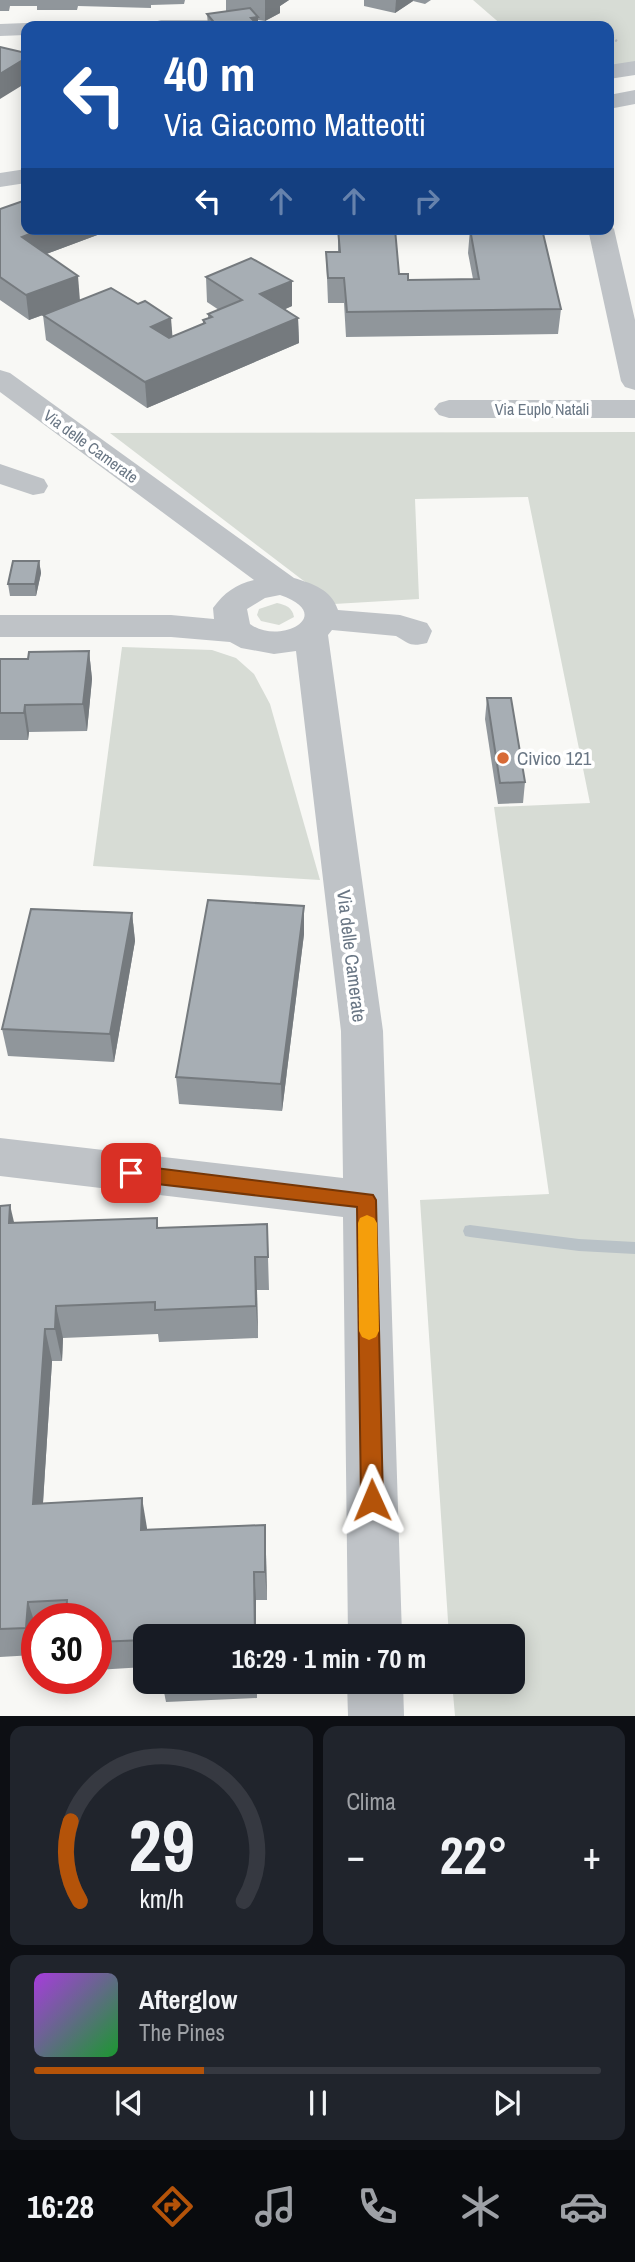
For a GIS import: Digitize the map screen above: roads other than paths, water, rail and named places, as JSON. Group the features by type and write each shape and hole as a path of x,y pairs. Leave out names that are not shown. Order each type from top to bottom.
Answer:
{"street":[{"path":"0,30 21,29"},
{"path":"614,71 635,68"},
{"path":"614,101 635,97"},
{"path":"602,235 635,381"},
{"name":"Via delle Camerate","path":"0,379 282,585 314,596 322,607 317,626 320,712 362,1031 375,1624"},
{"name":"Via Euplo Natali","path":"449,409 635,409"},
{"path":"0,473 33,486"},
{"path":"217,538 243,619 320,712"},
{"path":"243,619 260,587 282,585"},
{"path":"0,626 71,617 171,625 243,619 289,642 317,626 400,626 415,631 415,635"},
{"path":"0,1157 367,1200"},
{"path":"375,1694 376,1716"}],"waterway":[{"path":"470,1231 579,1245 635,1248"}],"place":[{"name":"Civico 121","path":"503,758"}]}
